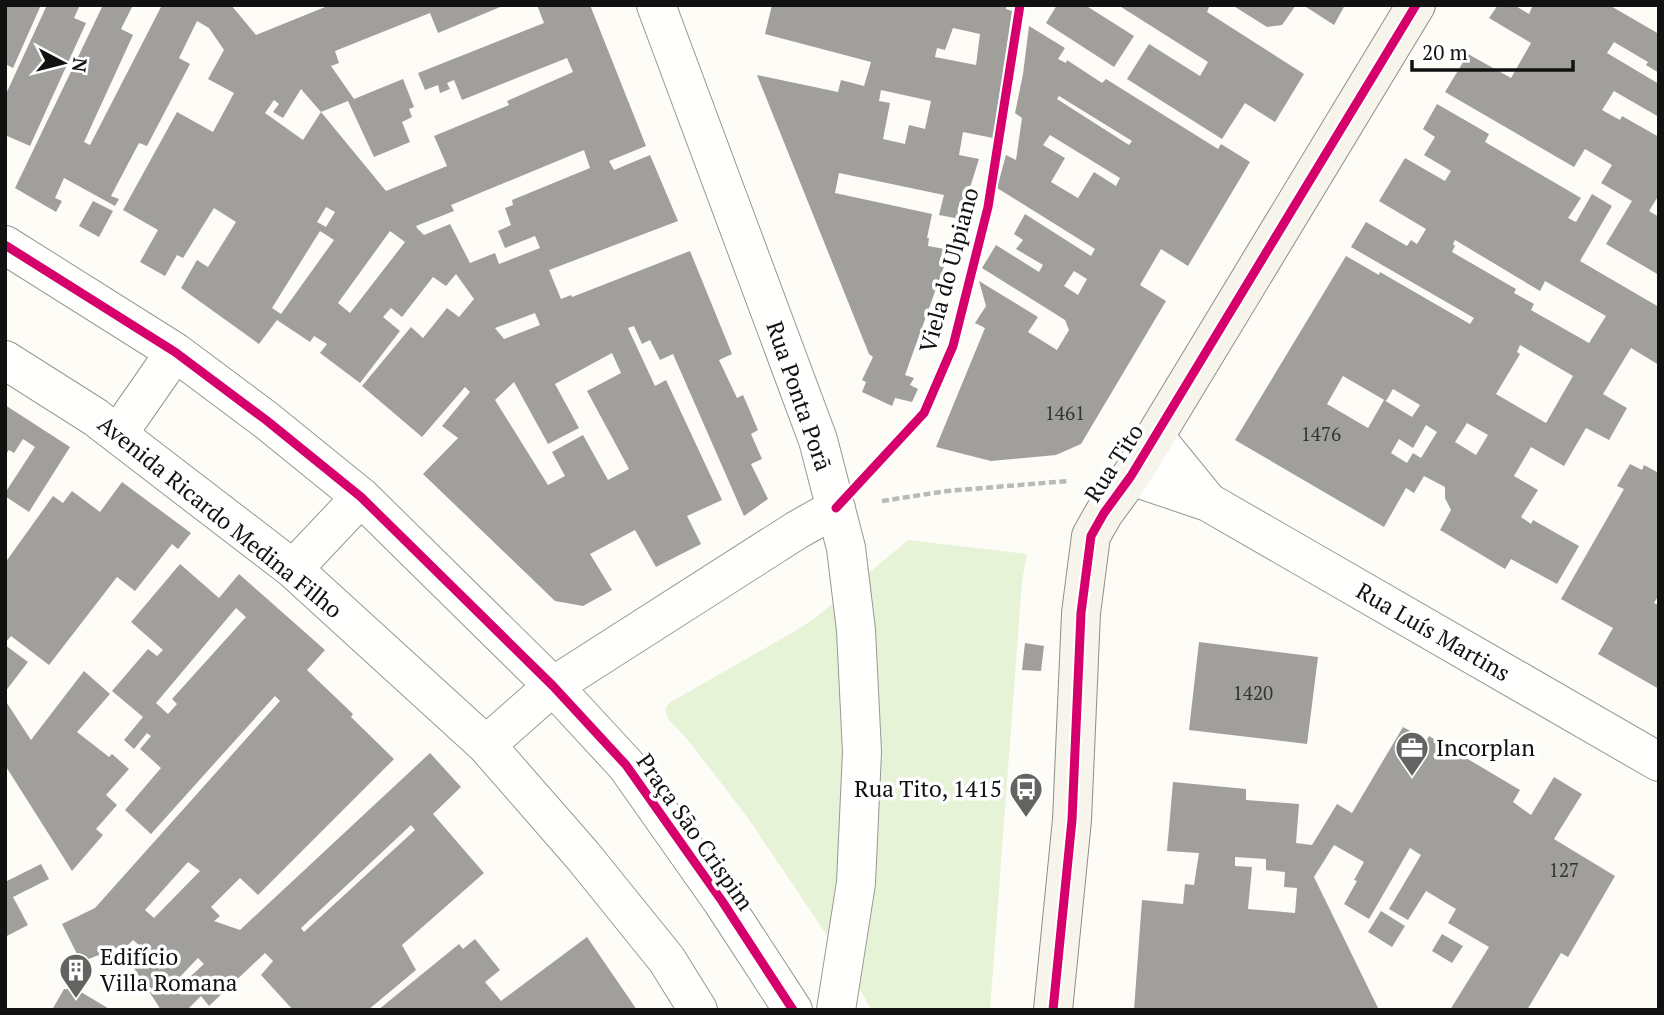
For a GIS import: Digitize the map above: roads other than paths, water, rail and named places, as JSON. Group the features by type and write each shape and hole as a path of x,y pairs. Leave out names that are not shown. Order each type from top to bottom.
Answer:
{"main road":[{"name":"Rua Tito","path":"1053,1010 1072,820 1080,613 1091,536 1104,513 1132,476 1416,5"}],"street":[{"name":"Rua Ponta Porã","path":"660,8 818,440 836,508"},
{"path":"5,245 175,352 266,420 361,497 553,686"},
{"path":"118,434 175,352"},
{"name":"Avenida Ricardo Medina Filho","path":"5,360 95,417 293,569 486,745"},
{"name":"Rua Luís Martins","path":"1155,437 1208,502"},
{"name":"Rua Luís Martins","path":"1132,476 1208,502 1659,762"},
{"path":"293,569 361,497"},
{"path":"698,1010 667,960 583,856 486,745 553,686 752,558 836,508 846,548 856,630 862,752 856,883 836,1010"},
{"name":"Praça São Crispim","path":"553,686 626,765 722,901 793,1010"}],"place":[{"name":"Incorplan","path":"1412,778"},
{"name":"Rua Tito, 1415","path":"1026,819"},
{"name":"Edifício Villa Romana","path":"76,1000"}]}
